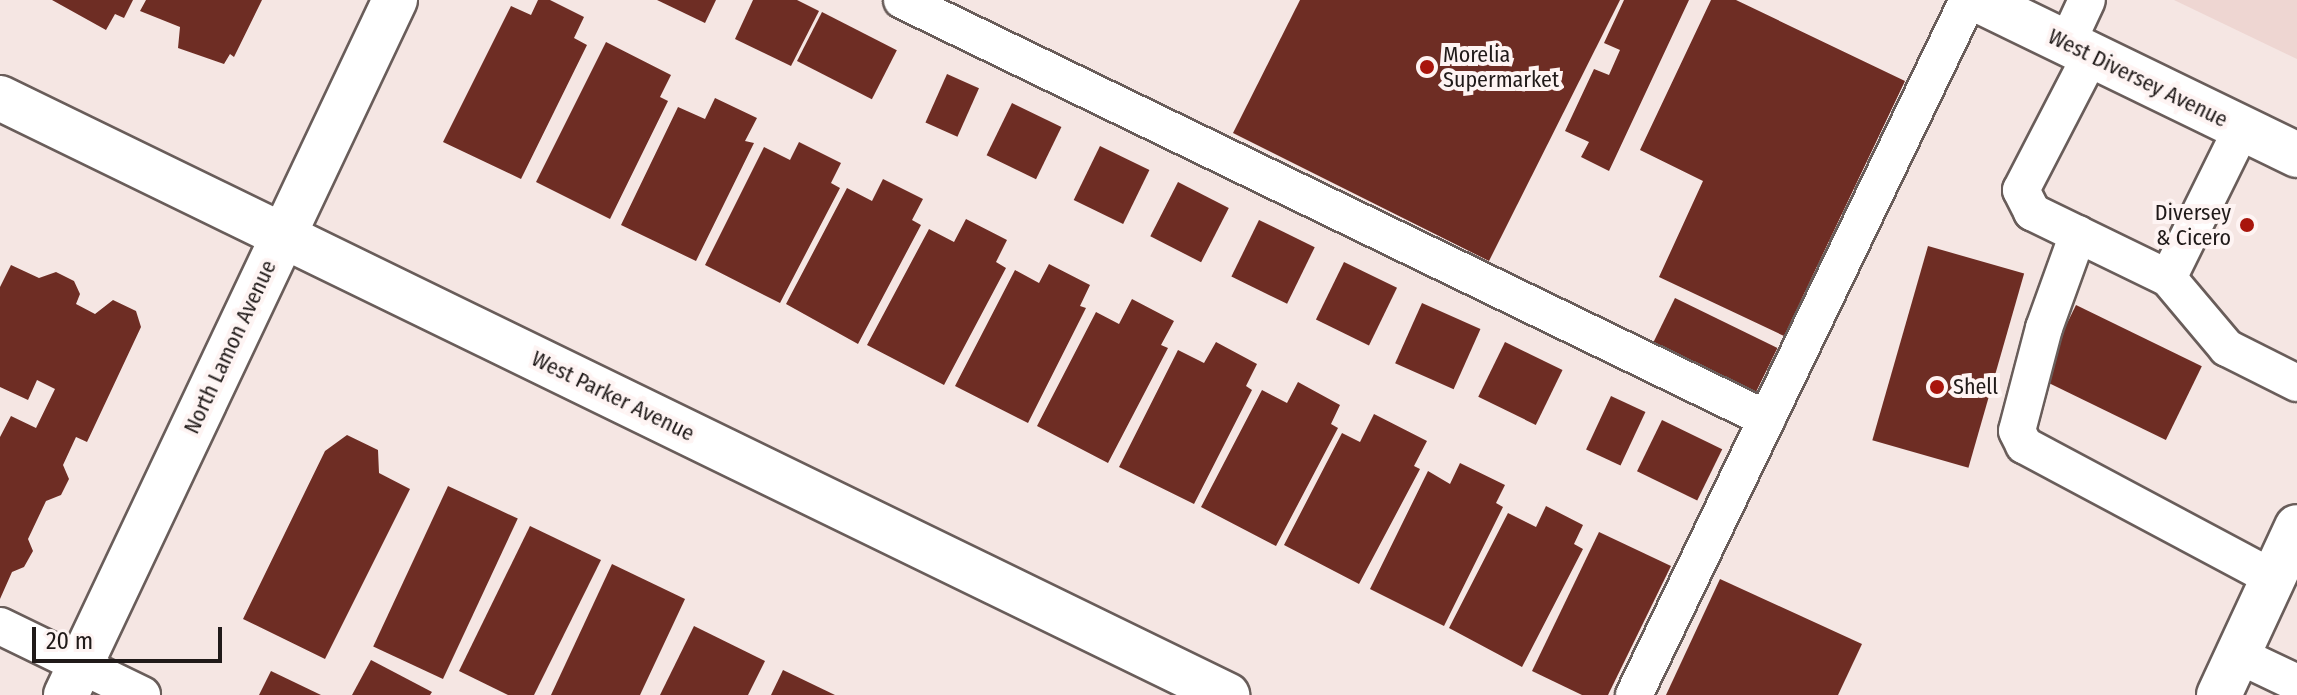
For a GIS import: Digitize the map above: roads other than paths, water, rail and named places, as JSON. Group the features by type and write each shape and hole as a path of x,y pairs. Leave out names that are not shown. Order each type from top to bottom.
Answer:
{"street":[{"name":"North Lamon Avenue","path":"73,680 395,0"},
{"name":"West Diversey Avenue","path":"1978,0 2297,155"},
{"name":"West Parker Avenue","path":"0,98 1227,695"},
{"path":"2219,695 2297,527"}],"lane":[{"path":"902,0 1767,419"},
{"path":"1634,695 1968,0"},
{"path":"2087,0 2079,49 2021,190 2032,212 2168,278 2227,348 2297,383"},
{"path":"2168,278 2242,128"},
{"path":"2078,234 2044,328 2017,431 2024,445 2273,578"},
{"path":"0,626 73,680 142,695"},
{"path":"2238,655 2297,683"}],"place":[{"name":"Morelia Supermarket","path":"1427,67"},
{"name":"Diversey & Cicero","path":"2247,225"},
{"name":"Shell","path":"1937,387"}]}
